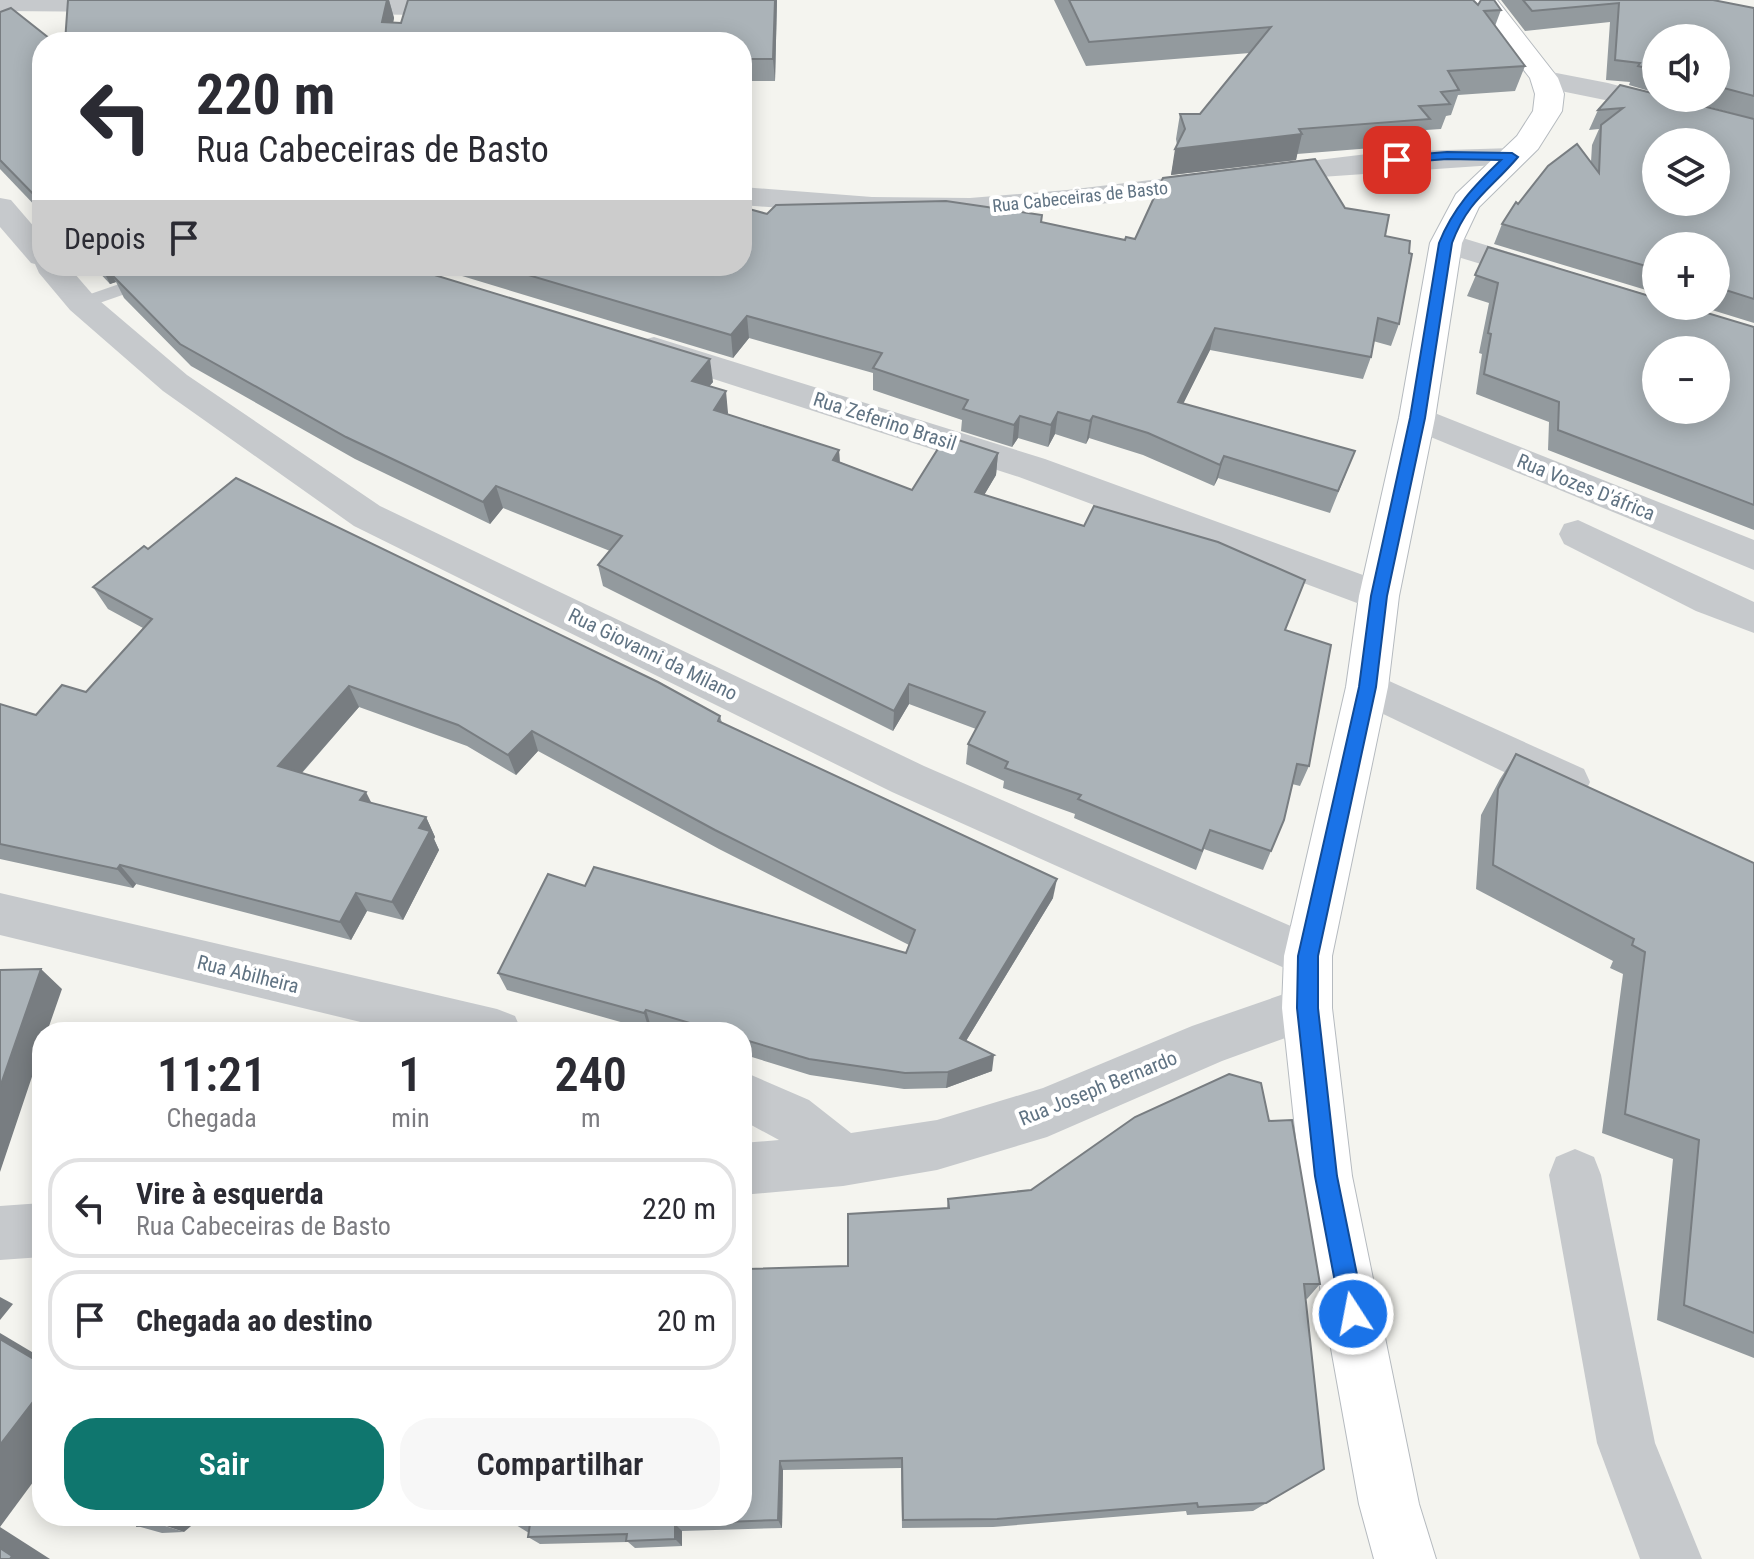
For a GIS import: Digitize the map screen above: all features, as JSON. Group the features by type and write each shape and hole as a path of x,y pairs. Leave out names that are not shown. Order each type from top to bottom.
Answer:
{"main road":[{"path":"1405,1559 1389,1504 1326,1176 1307,1008 1308,956 1367,687 1379,596 1417,418 1446,243 1455,218 1471,197 1530,141 1545,118 1549,99 1546,80 1483,0"}],"street":[{"path":"299,6 406,13 543,0"},
{"path":"8,5 161,5"},
{"path":"1546,80 1608,92 1754,131"},
{"name":"Rua Cabeceiras de Basto","path":"752,197 871,207 967,208 1176,188 1390,160 1447,155 1512,157"},
{"path":"0,207 32,244"},
{"path":"1446,243 1578,284"},
{"name":"Rua Giovanni da Milano","path":"59,276 82,303 175,383 367,516 908,779 1308,956"},
{"name":"Rua Zeferino Brasil","path":"620,337 1032,468 1379,596"},
{"name":"Rua Vozes D'áfrica","path":"1417,418 1754,556"},
{"path":"1578,534 1710,600 1754,618"},
{"path":"1710,600 1715,540"},
{"path":"1367,687 1598,796"},
{"name":"Rua Abilheira","path":"0,914 336,1014 408,1022"},
{"name":"Rua Joseph Bernardo","path":"752,1168 843,1160 937,1145 1047,1112 1210,1042 1307,1008"},
{"path":"752,1099 791,1117 843,1160"},
{"path":"1575,1175 1626,1443 1671,1559"},
{"path":"0,1233 32,1231"}],"lane":[{"path":"82,303 159,276"}],"building":[{"path":"68,0 387,0 382,22 401,23 408,0 775,0 773,59 752,59 752,32 66,32"},
{"path":"1069,0 1473,0 1478,5 1481,0 1494,0 1501,10 1484,11 1525,66 1448,71 1459,90 1441,92 1450,104 1419,106 1430,119 1299,129 1302,134 1175,149 1185,129 1180,114 1200,114 1271,27 1089,42"},
{"path":"1523,0 1713,0 1754,8 1754,96 1730,90 1730,24 1642,24 1642,67 1638,66 1640,63 1615,60 1619,3 1532,11"},
{"path":"11,8 41,32 32,32 32,193 0,160 0,12"},
{"path":"1620,85 1642,90 1642,112 1726,112 1754,119 1754,299 1730,291 1730,232 1642,232 1642,265 1502,224 1516,202 1518,204 1548,166 1577,144 1599,173 1601,125 1623,108 1598,110"},
{"path":"1315,159 1345,208 1389,215 1385,236 1410,241 1409,253 1412,254 1399,324 1378,318 1371,357 1215,328 1178,402 1355,451 1338,491 1224,456 1220,465 1148,433 1093,416 1090,421 1058,412 1051,425 1020,416 1014,425 963,409 968,400 873,368 882,353 747,316 731,335 532,276 752,276 752,210 767,214 776,205 946,201 1042,215 1041,222 1125,240 1126,237 1135,239 1163,178"},
{"path":"1488,247 1642,294 1642,320 1730,320 1754,327 1754,505 1558,430 1559,402 1484,374 1498,283 1475,275"},
{"path":"113,276 438,276 710,359 692,381 726,391 714,410 839,450 833,460 912,490 946,436 998,453 975,492 1084,526 1094,506 1218,542 1305,580 1285,630 1331,645 1309,766 1297,764 1284,820 1271,851 1210,830 1202,851 1078,799 1081,795 1005,768 1008,762 968,744 985,712 909,684 894,711 598,565 622,536 496,486 483,502 346,437 180,344"},
{"path":"236,478 658,682 720,716 718,721 1057,879 960,1038 994,1055 948,1072 905,1073 809,1059 752,1042 752,1022 686,1022 498,973 548,874 585,886 594,867 906,953 915,930 715,830 532,731 508,755 458,725 349,686 278,766 366,792 360,800 426,817 419,828 430,831 392,902 356,893 340,922 120,865 117,869 0,844 0,704 36,715 62,685 86,692 152,619 93,587 144,546 148,549"},
{"path":"1516,754 1754,863 1754,1333 1684,1305 1699,1140 1625,1114 1645,952 1632,945 1634,939 1493,865 1498,789"},
{"path":"41,969 0,1087 0,970"},
{"path":"1229,1074 1261,1083 1269,1121 1292,1120 1320,1284 1304,1284 1324,1469 1266,1503 1198,1507 1197,1503 997,1519 903,1520 902,1458 780,1461 778,1520 752,1521 752,1269 848,1266 848,1214 949,1208 948,1199 1031,1190 1135,1117"},
{"path":"0,1339 32,1358 32,1403 0,1445"},
{"path":"530,1526 675,1526 675,1539 626,1541 627,1534 528,1537"},
{"path":"0,1548 12,1556 10,1559 0,1559"}],"route":[{"path":"1353,1314 1326,1176 1307,1008 1308,956 1367,687 1379,596 1417,418 1446,243 1455,218 1471,197 1512,157 1447,155 1397,160"}]}
